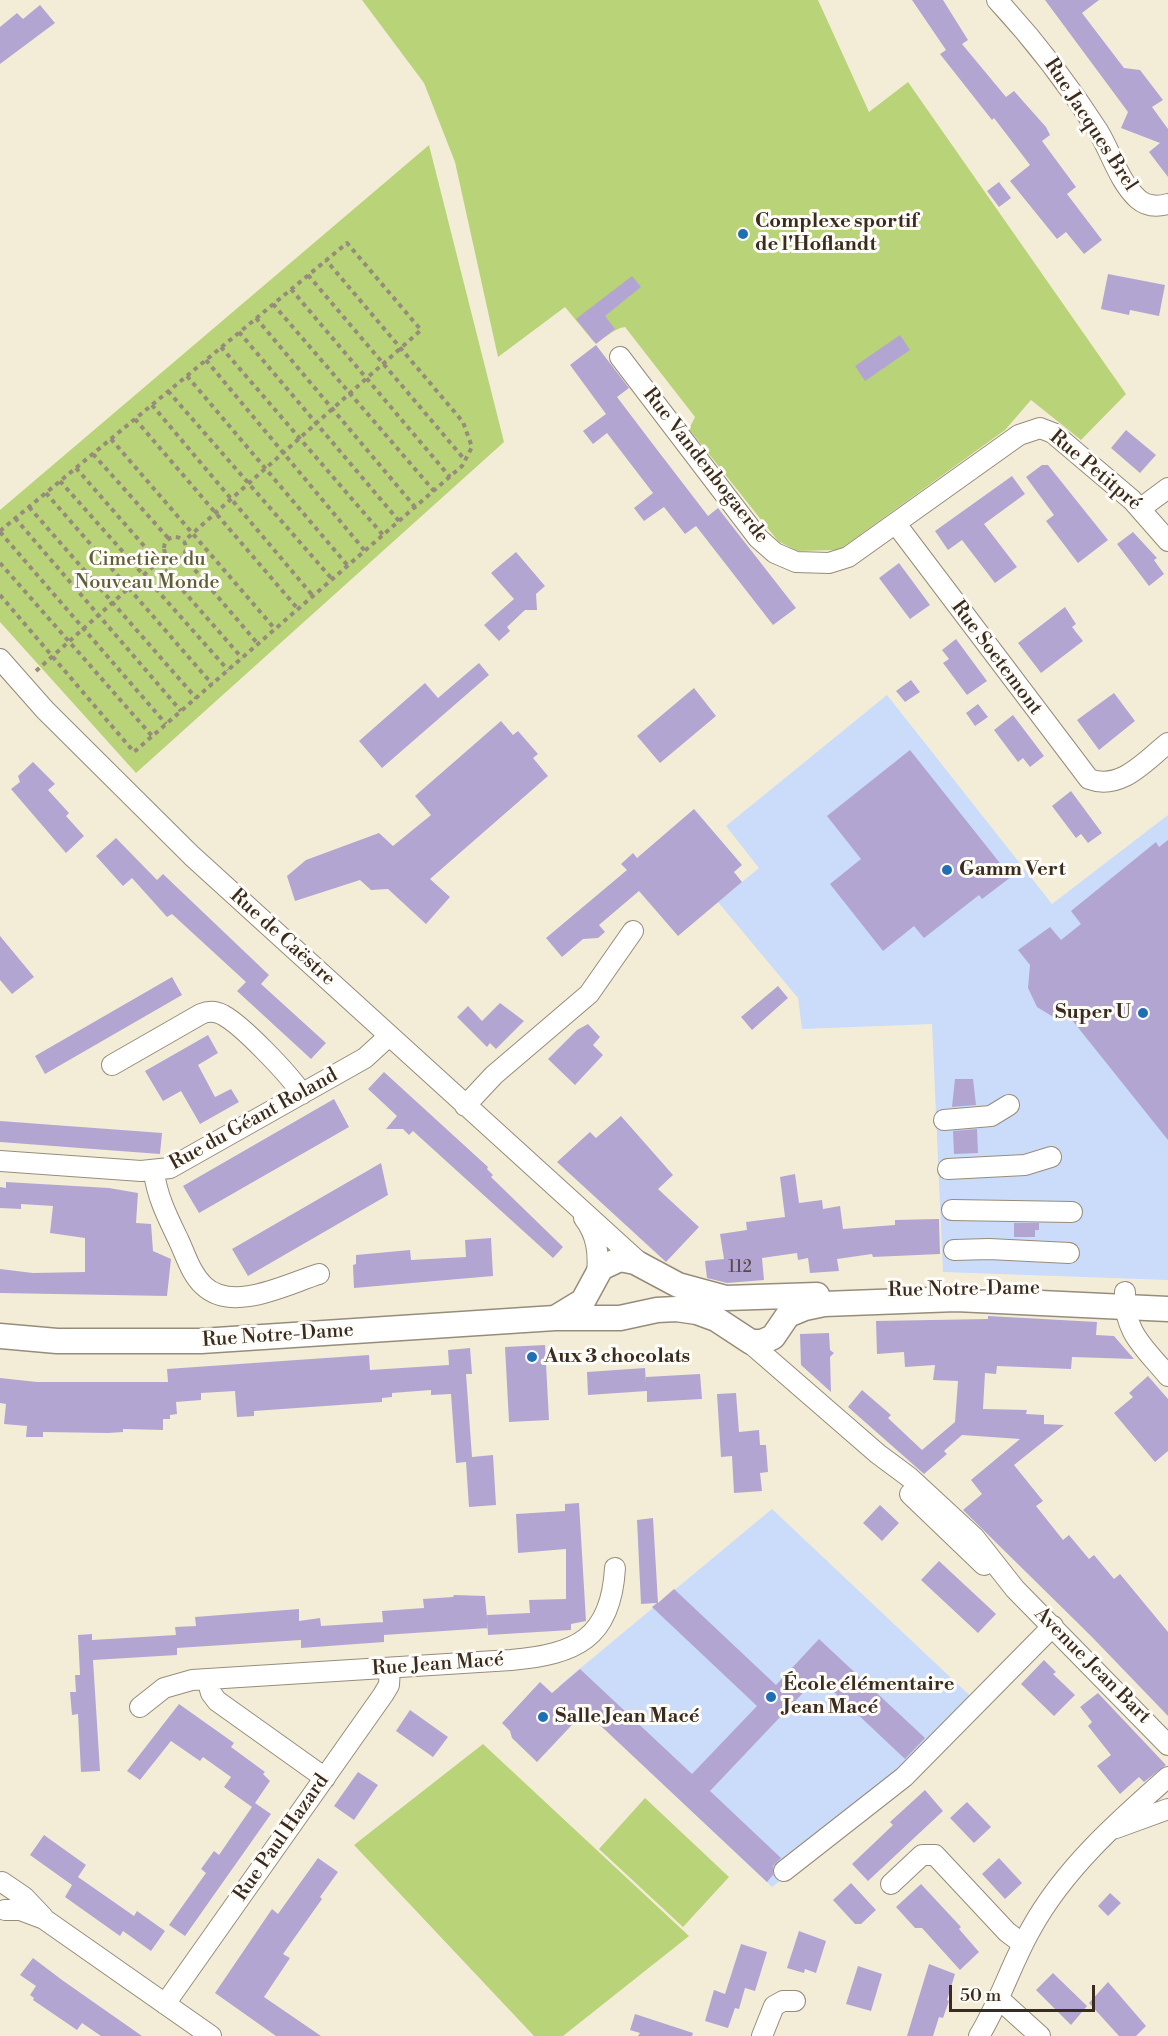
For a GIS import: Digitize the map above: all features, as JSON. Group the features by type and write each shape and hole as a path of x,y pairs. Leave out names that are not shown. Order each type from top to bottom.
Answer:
{"main road":[{"name":"Rue Notre-Dame","path":"555,1318 579,1304 608,1263 620,1260 632,1261 671,1282 704,1293 734,1299 978,1287 1125,1300 1168,1309"},
{"path":"595,1279 597,1305 607,1315 613,1317"},
{"name":"Rue Notre-Dame","path":"0,1336 57,1341 174,1342 555,1318 628,1317 657,1310 685,1310 716,1319 751,1342 760,1343 771,1339 788,1315 797,1310 835,1303 956,1299 1125,1300 1168,1295"},
{"path":"761,1298 775,1305 780,1316 778,1330"}],"street":[{"name":"Rue Jacques Brel","path":"997,0 1044,53 1079,102 1133,194 1148,204 1168,204"},
{"name":"Rue Vandenbogaerde","path":"620,357 758,538 775,553 796,562 829,562 857,552 897,524"},
{"name":"Rue Petitpré","path":"897,524 1018,435 1040,428 1053,433 1141,508 1168,541"},
{"path":"1141,508 1168,488"},
{"name":"Rue Soetemont","path":"897,524 1089,779 1103,782 1125,777 1168,743"},
{"name":"Rue de Caëstre","path":"0,659 176,840 575,1206 608,1232 644,1268"},
{"path":"465,1106 494,1075 589,994 633,931"},
{"path":"112,1065 201,1014 213,1012 226,1017 240,1029 283,1069 302,1094"},
{"name":"Rue du Géant Roland","path":"0,1161 154,1172 176,1165 365,1058 389,1036"},
{"path":"944,1120 991,1116 1009,1105"},
{"path":"948,1168 1025,1165 1051,1157"},
{"path":"154,1172 158,1195 193,1271 211,1291 227,1296 246,1296 319,1274"},
{"name":"Rue de Caëstre","path":"575,1206 595,1238 598,1261 595,1279"},
{"path":"952,1210 1072,1212"},
{"path":"954,1250 989,1248 1069,1253"},
{"path":"1125,1300 1125,1317 1132,1334 1168,1376"},
{"path":"778,1330 774,1349 780,1366"},
{"name":"Avenue Jean Bart","path":"742,1336 780,1366 878,1454 909,1477 974,1537 1015,1589 1168,1745"},
{"name":"Rue Jean Macé","path":"140,1707 164,1688 207,1679 512,1660 559,1653 590,1634 602,1620 610,1605 615,1568"},
{"path":"784,1871 904,1777 1053,1626"},
{"name":"Rue Paul Hazard","path":"165,2004 386,1690 390,1668"},
{"path":"207,1679 211,1693 217,1701 325,1778"},
{"path":"979,2036 1023,1944 1060,1885 1113,1829 1168,1778"},
{"path":"1113,1829 1168,1809"},
{"path":"891,1884 922,1855 936,1855 1006,1932 1023,1944"},
{"path":"1,1882 8,1896 2,1912 20,1910 45,1919"},
{"path":"1,1882 24,1897 45,1919 211,2036"},
{"path":"998,1998 1040,2036"},
{"path":"762,2036 772,2008 780,2002 795,2001"}],"path":[{"path":"166,724 0,532 346,243 421,330 184,541"},
{"path":"0,596 134,752 450,477 465,460 472,447 463,422 326,260"},
{"path":"308,275 385,362 465,460"},
{"path":"291,289 368,377 450,477"},
{"path":"273,304 434,491"},
{"path":"256,318 415,507"},
{"path":"239,332 399,521"},
{"path":"221,347 301,437 383,535"},
{"path":"206,360 365,551"},
{"path":"186,376 348,566"},
{"path":"168,391 332,579"},
{"path":"152,405 314,596"},
{"path":"135,418 298,609"},
{"path":"111,438 275,629"},
{"path":"93,454 169,539"},
{"path":"76,468 242,658"},
{"path":"60,481 228,670"},
{"path":"45,493 212,684"},
{"path":"29,507 196,698"},
{"path":"15,518 181,711"},
{"path":"166,555 165,544 169,539 176,537 184,541 187,547 183,556"},
{"path":"21,683 166,555"},
{"path":"166,555 172,559 183,556"},
{"path":"183,556 258,644"},
{"path":"0,563 152,736"}],"shaded area":[{"path":"887,695 1052,904 1168,815 1168,1280 943,1272 932,1024 802,1029 798,998 718,902 759,868 726,826"},
{"name":"École élémentaire Jean Macé","path":"772,1509 983,1708 923,1773 772,1887 559,1686"}],"green space":[{"name":"Complexe sportif de l'Hoflandt","path":"362,0 818,0 869,112 908,82 1126,394 1081,440 1031,400 1005,430 839,550 797,551 778,541 689,429 695,417 625,327 594,342 565,307 498,357 455,162 424,83"},
{"name":"Cimetière du Nouveau Monde","path":"429,145 504,442 136,773 0,622 0,510"},
{"path":"483,1744 689,1936 563,2036 534,2036 354,1845"},
{"path":"645,1798 729,1877 683,1927 599,1849"}],"building":[{"path":"912,0 943,0 968,40 962,44 1006,97 1014,91 1046,127 1050,135 1042,141 1076,187 1067,194 1102,240 1084,254 1066,232 1057,239 1010,181 1030,165 940,54 946,50"},
{"path":"1045,0 1099,0 1082,13 1124,68 1140,70 1163,100 1152,107 1168,129 1168,177 1149,152 1160,143 1121,128 1128,112"},
{"path":"40,5 55,23 0,64 0,27 17,13 23,19"},
{"path":"999,182 1011,198 999,207 987,191"},
{"path":"1108,274 1165,285 1159,316 1130,310 1129,315 1101,309"},
{"path":"632,276 641,287 605,316 615,329 596,344 576,319"},
{"path":"900,335 910,350 865,381 855,366"},
{"path":"596,345 629,388 617,397 655,447 708,516 718,508 796,608 773,625 696,526 685,534 664,507 644,521 634,508 653,493 607,433 593,444 583,431 606,414 570,365"},
{"path":"1126,430 1156,455 1140,473 1111,448"},
{"path":"1042,465 1048,465 1108,540 1078,563 1046,521 1054,515 1026,477"},
{"path":"1012,476 1025,494 984,524 1017,567 995,583 962,540 948,550 935,531"},
{"path":"1133,532 1157,558 1154,560 1164,574 1149,586 1117,544"},
{"path":"516,552 545,586 536,594 537,610 525,610 507,627 510,631 499,641 484,625 514,599 491,573"},
{"path":"899,563 930,605 910,619 879,578"},
{"path":"1065,607 1076,624 1072,627 1083,641 1041,673 1018,643"},
{"path":"956,639 987,681 967,695 943,663 949,659 942,650"},
{"path":"479,663 489,675 382,768 359,741 425,683 438,698"},
{"path":"911,680 920,692 905,702 896,691"},
{"path":"694,688 716,716 660,763 637,736"},
{"path":"1114,693 1135,721 1099,750 1077,720"},
{"path":"978,704 988,717 975,726 966,713"},
{"path":"1013,715 1044,756 1030,767 1023,758 1018,762 994,730"},
{"path":"501,721 513,735 518,731 538,754 533,758 548,776 430,879 450,897 426,924 388,889 371,890 360,880 295,901 287,876 306,860 379,833 393,846 431,815 415,796"},
{"path":"910,750 1011,877 982,899 979,895 924,938 914,926 883,951 830,884 861,859 827,816"},
{"path":"33,762 55,784 48,790 69,813 66,816 84,836 66,853 11,789 20,782 18,776"},
{"path":"1071,791 1102,833 1088,843 1081,834 1076,838 1052,806"},
{"path":"694,809 742,865 734,872 742,882 678,936 639,891 599,925 605,932 598,938 583,939 562,957 546,938 627,870 621,864 633,853 637,858"},
{"path":"116,838 157,880 163,874 269,975 261,984 326,1043 311,1059 237,991 246,982 172,914 167,917 132,878 123,886 96,856"},
{"path":"1168,840 1168,1140 1072,1020 1055,1018 1037,1007 1028,988 1030,965 1018,950 1050,927 1061,940 1081,924 1071,911 1156,842 1159,847"},
{"path":"0,936 34,977 12,994 0,980"},
{"path":"172,977 182,995 45,1074 35,1056"},
{"path":"778,986 788,998 752,1030 741,1017"},
{"path":"500,1003 524,1021 496,1049 490,1043 487,1047 457,1017 468,1006 482,1021"},
{"path":"588,1024 600,1037 593,1045 603,1055 575,1085 548,1059 577,1030"},
{"path":"208,1035 218,1053 198,1065 215,1097 231,1089 239,1102 200,1124 181,1091 163,1101 145,1071"},
{"path":"384,1072 488,1167 487,1169 493,1175 491,1177 563,1247 553,1258 413,1131 409,1135 403,1129 386,1129 397,1116 368,1089"},
{"path":"955,1079 973,1079 976,1105 952,1107"},
{"path":"334,1099 349,1127 199,1213 183,1186"},
{"path":"621,1116 673,1175 658,1189 699,1227 666,1262 557,1162 590,1132 596,1138"},
{"path":"0,1121 162,1133 160,1154 0,1142"},
{"path":"977,1129 978,1153 954,1154 953,1131"},
{"path":"381,1163 388,1195 248,1276 232,1249"},
{"path":"795,1174 799,1203 822,1200 823,1209 840,1206 843,1229 895,1225 895,1220 939,1219 940,1254 873,1257 872,1254 837,1259 839,1271 810,1273 808,1258 798,1260 797,1253 762,1258 764,1280 727,1283 707,1278 705,1261 724,1259 720,1234 747,1230 746,1222 785,1217 780,1177"},
{"path":"6,1182 109,1188 138,1193 136,1223 151,1224 153,1251 171,1259 167,1296 0,1293 0,1269 33,1273 85,1272 85,1238 50,1233 53,1206 21,1204 21,1209 0,1208 0,1187 6,1188"},
{"path":"1014,1223 1039,1223 1039,1230 1035,1230 1035,1237 1014,1237"},
{"path":"491,1238 493,1276 354,1288 353,1265 356,1264 356,1255 410,1250 411,1260 466,1257 465,1240"},
{"path":"988,1316 1097,1322 1096,1335 1114,1336 1134,1359 1072,1357 1071,1369 997,1366 996,1374 985,1373 983,1409 1027,1410 1026,1414 1044,1415 1044,1424 1064,1425 1014,1465 1043,1501 1036,1506 1063,1540 1069,1535 1089,1559 1094,1555 1114,1579 1120,1574 1168,1632 1168,1716 1092,1637 963,1510 982,1494 971,1480 1020,1439 962,1435 944,1451 947,1454 924,1474 848,1407 862,1390 891,1415 888,1418 922,1450 955,1422 958,1381 933,1380 935,1365 905,1367 904,1352 877,1354 876,1321 988,1319"},
{"path":"829,1333 830,1350 834,1353 830,1357 831,1392 801,1365 800,1334"},
{"path":"545,1345 549,1420 509,1422 505,1347"},
{"path":"470,1348 472,1374 466,1374 472,1457 493,1455 496,1505 469,1507 466,1462 456,1463 451,1394 431,1395 431,1390 392,1393 392,1397 382,1398 382,1402 254,1411 254,1416 237,1417 235,1391 201,1393 201,1400 176,1402 177,1414 170,1415 170,1419 163,1419 163,1430 123,1429 123,1432 108,1433 43,1432 43,1437 26,1437 27,1426 4,1424 6,1404 0,1403 0,1378 37,1382 168,1382 167,1369 369,1355 370,1370 449,1365 448,1350"},
{"path":"645,1368 646,1382 646,1377 700,1374 702,1399 647,1402 647,1391 588,1395 587,1372"},
{"path":"1148,1376 1168,1399 1168,1451 1155,1462 1114,1413 1133,1397 1129,1393"},
{"path":"736,1393 739,1432 759,1430 760,1445 766,1445 768,1472 760,1473 762,1491 734,1493 732,1456 721,1457 717,1394"},
{"path":"579,1503 586,1621 571,1624 571,1630 488,1635 487,1615 530,1613 529,1600 566,1599 566,1549 518,1553 516,1514 565,1511 565,1504"},
{"path":"880,1505 899,1523 882,1541 863,1523"},
{"path":"653,1518 658,1603 674,1589 776,1685 819,1639 925,1738 905,1759 818,1677 710,1791 781,1858 773,1866 773,1875 767,1882 585,1711 537,1762 512,1738 510,1731 502,1723 540,1682 552,1693 580,1669 692,1774 757,1706 652,1607 657,1603 641,1604 637,1520"},
{"path":"939,1561 996,1614 978,1633 921,1580"},
{"path":"454,1595 485,1596 488,1628 384,1635 384,1642 301,1648 301,1640 177,1648 177,1655 93,1660 100,1771 81,1772 78,1714 72,1715 70,1692 76,1692 75,1675 80,1675 78,1635 92,1634 92,1640 176,1635 175,1627 196,1626 195,1617 299,1609 299,1621 320,1618 321,1626 383,1622 382,1611 424,1608 423,1599 453,1597"},
{"path":"1044,1660 1056,1672 1053,1674 1075,1695 1054,1716 1021,1684"},
{"path":"1098,1693 1166,1765 1144,1782 1139,1777 1120,1794 1097,1766 1111,1755 1088,1726 1092,1722 1080,1707"},
{"path":"179,1704 234,1743 231,1747 265,1772 263,1774 270,1781 255,1803 271,1814 185,1936 169,1925 206,1873 201,1869 214,1851 219,1855 252,1807 224,1787 231,1777 203,1757 200,1761 171,1741 140,1780 127,1771"},
{"path":"410,1710 448,1737 433,1757 396,1731"},
{"path":"358,1772 378,1785 354,1820 334,1806"},
{"path":"925,1790 943,1811 868,1881 852,1864 893,1825 890,1822"},
{"path":"967,1802 991,1827 974,1843 950,1818"},
{"path":"44,1835 86,1865 78,1877 134,1916 137,1911 165,1931 151,1951 123,1931 120,1936 65,1897 72,1885 30,1855"},
{"path":"318,1858 338,1872 283,1954 290,1958 264,1997 321,2036 276,2036 215,1993 272,1909 278,1914"},
{"path":"999,1858 1022,1883 1005,1899 982,1874"},
{"path":"851,1883 876,1910 861,1924 855,1924 833,1900"},
{"path":"921,1884 961,1927 959,1929 979,1952 960,1970 922,1928 915,1928 896,1907"},
{"path":"1110,1893 1121,1903 1108,1916 1098,1906"},
{"path":"799,1931 826,1941 816,1973 805,1969 804,1973 787,1968"},
{"path":"741,1944 767,1952 755,1991 745,1988 739,2009 735,2008 728,2028 705,2021 714,1990 725,1994"},
{"path":"33,1958 142,2036 101,2036 82,2023 77,2030 33,2000 34,1998 30,1995 36,1986 20,1975"},
{"path":"929,1964 955,1974 947,2000 949,2001 943,2018 939,2017 933,2036 907,2036"},
{"path":"858,1966 882,1974 871,2011 846,2004"},
{"path":"1053,1973 1087,2006 1071,2025 1036,1990"},
{"path":"1108,1982 1146,2026 1136,2036 1119,2036 1089,2003"},
{"path":"635,2014 693,2033 692,2036 638,2036 640,2033 630,2030"}],"place":[{"name":"Complexe sportif de l'Hoflandt","path":"743,234"},
{"name":"Gamm Vert","path":"947,870"},
{"name":"Super U","path":"1143,1013"},
{"name":"Aux 3 chocolats","path":"532,1357"},
{"name":"École élémentaire Jean Macé","path":"771,1697"},
{"name":"Salle Jean Macé","path":"543,1717"}]}
